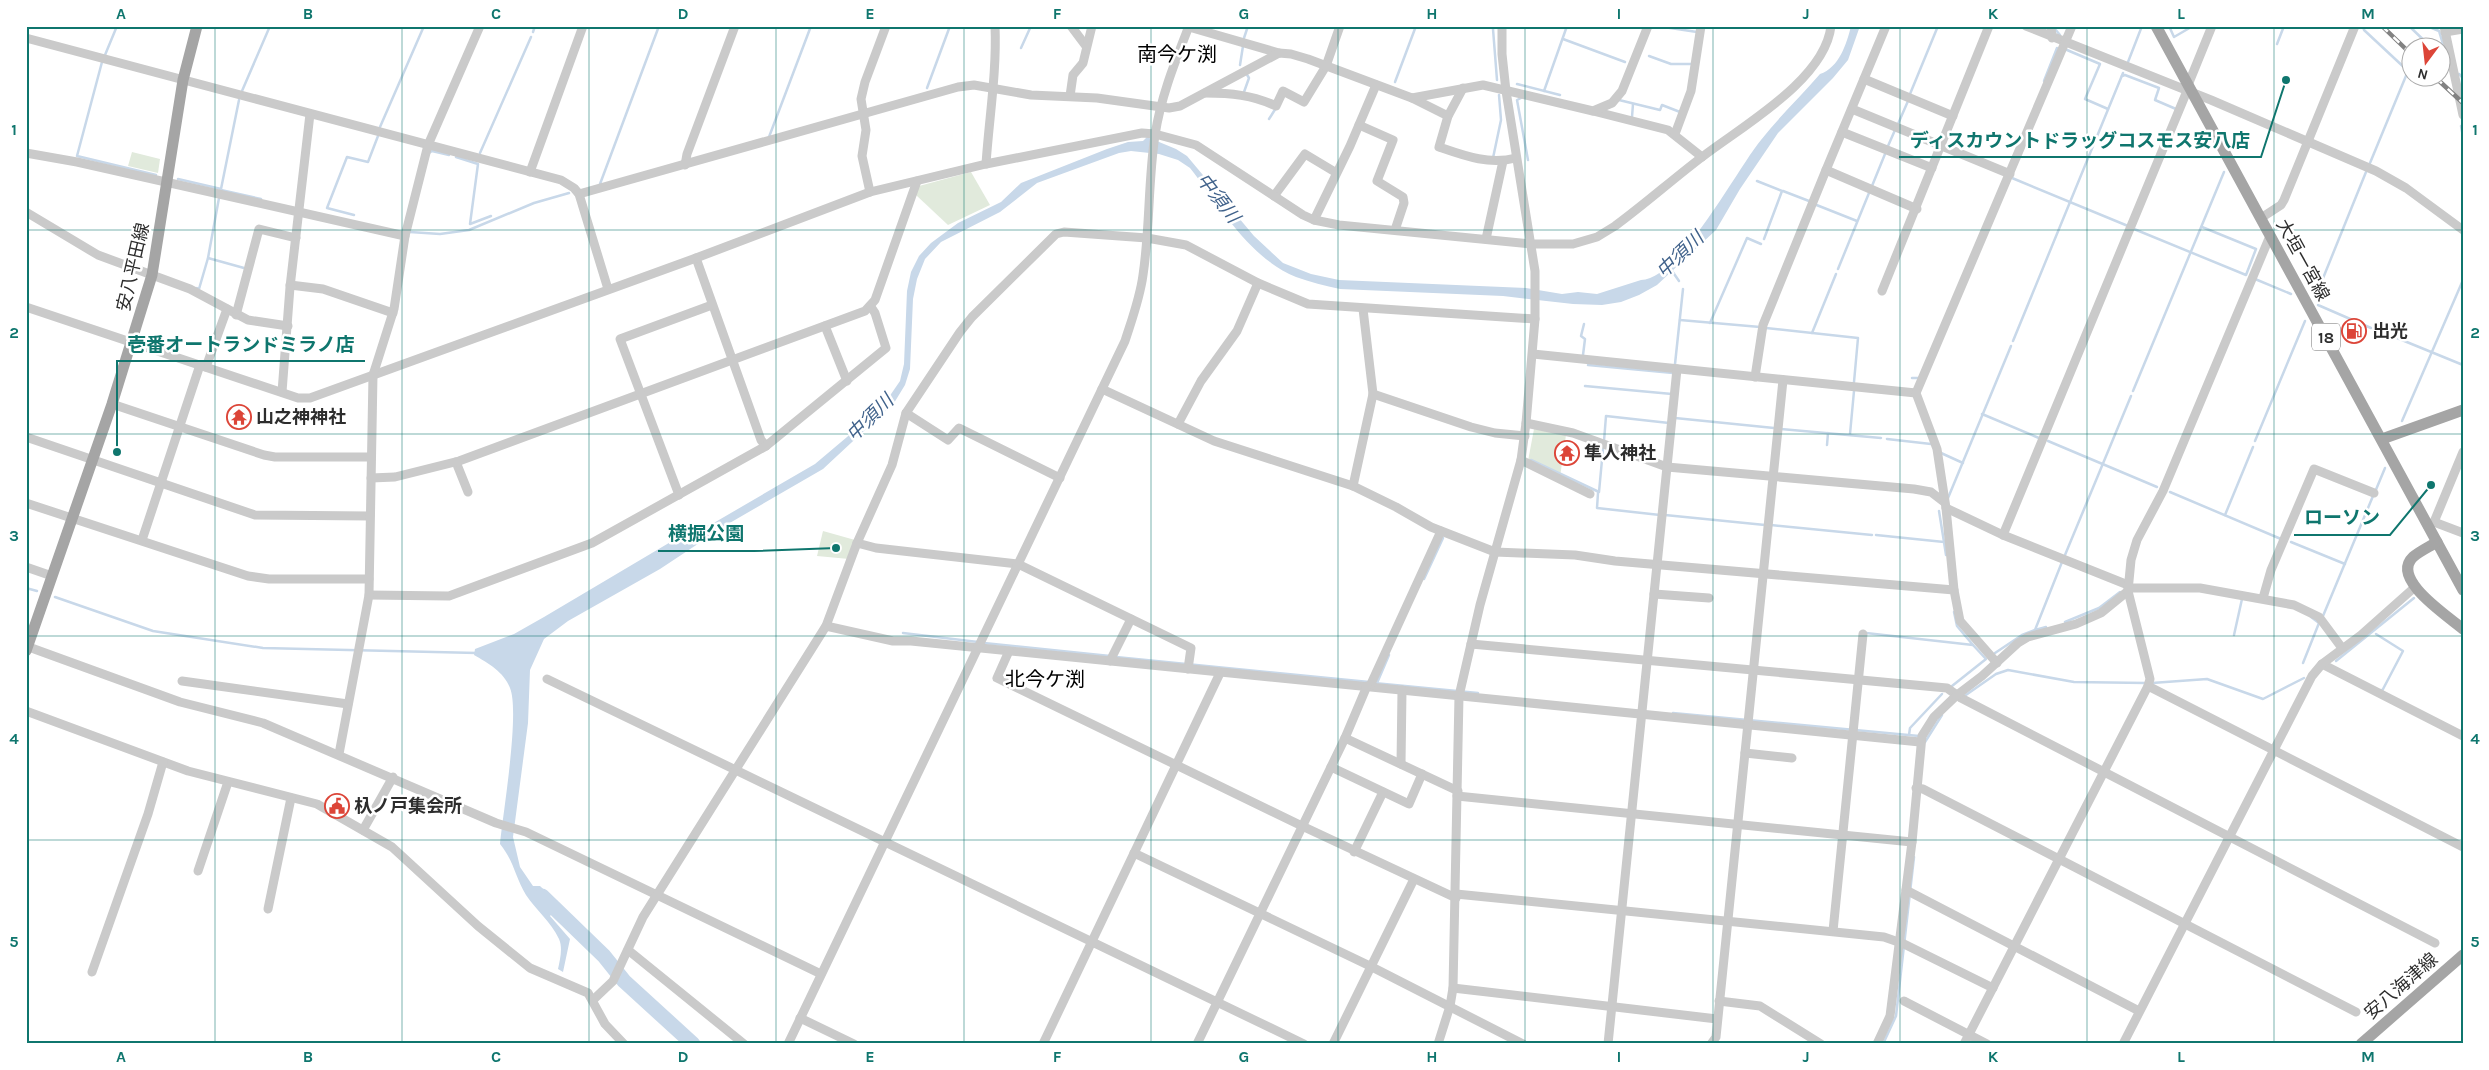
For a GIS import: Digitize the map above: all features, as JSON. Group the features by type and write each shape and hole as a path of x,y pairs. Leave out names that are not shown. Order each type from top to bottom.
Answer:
{"main road":[{"name":"安八平田線","path":"27,648 94,460 133,342 152,275 183,80 197,26"},
{"name":"大垣一宮線","path":"2156,26 2189,90 2431,525 2437,542 2463,590"},
{"path":"2382,439 2463,410"},
{"path":"2437,542 2413,557 2410,562 2408,576 2415,588 2463,629"},
{"name":"安八海津線","path":"2361,1044 2463,955"}],"street":[{"path":"339,754 369,595 373,375 393,313 406,236 428,145 480,26"},
{"path":"530,172 584,26"},
{"path":"685,166 687,154 735,26"},
{"path":"986,164 991,88 996,59 995,26"},
{"path":"1071,26 1086,46"},
{"path":"1070,96 1073,75 1083,63 1092,26"},
{"path":"788,1044 1124,341 1137,306 1147,238 1152,154 1160,106 1166,85 1189,26 1279,53 1291,54 1326,66 1412,98 1448,116"},
{"path":"1204,93 1233,93 1256,97 1276,106 1283,91 1304,102 1326,66 1340,26"},
{"path":"1438,1044 1450,1006 1453,988 1459,696 1495,552 1521,460 1525,436 1536,307 1532,244 1506,91 1502,54 1502,26"},
{"path":"1593,111 1612,103 1622,91 1648,26"},
{"path":"1675,134 1691,91 1701,26"},
{"path":"26,307 298,398 310,398 696,258 870,192 986,164 1118,137 1155,136 1196,145 1314,220 1339,225 1532,244 1573,244 1597,237 1660,192 1702,157 1738,132 1803,76 1823,53 1830,26"},
{"path":"1755,377 1763,325 1886,26"},
{"path":"1882,290 1917,209 1990,26"},
{"path":"2026,26 2052,38 2189,90 2376,170 2406,188 2463,230"},
{"path":"2051,26 2052,38"},
{"path":"1997,663 1960,621 1954,590 1937,449 1916,393 2072,26"},
{"path":"2003,535 2189,90 2212,26"},
{"path":"2261,218 2284,200 2355,26"},
{"path":"870,192 862,156 866,130 865,114 861,99 865,82 885,27"},
{"path":"2463,29 2444,29 2463,114"},
{"path":"26,38 561,180 574,188 579,194 608,289"},
{"path":"579,194 685,166 958,87 974,85 1030,95 1070,96 1160,106 1180,106 1279,53"},
{"path":"1864,79 1954,116"},
{"path":"1314,220 1376,85"},
{"path":"1412,98 1482,85 1660,127 1675,134 1702,157"},
{"path":"1463,88 1448,116 1439,147 1473,158 1503,161 1516,158"},
{"path":"1852,109 2010,174"},
{"path":"282,392 290,285 310,114"},
{"path":"1359,125 1393,140 1377,181 1403,197 1404,203 1395,230"},
{"path":"1842,132 1932,168"},
{"path":"26,153 77,162 406,236"},
{"path":"1274,196 1305,154 1335,172"},
{"path":"1486,238 1503,161"},
{"path":"1826,170 1917,209"},
{"path":"371,478 395,477 456,462 825,326 871,307 917,181"},
{"path":"26,212 82,247 190,289 236,315 248,320 288,326"},
{"path":"236,315 259,229 296,238"},
{"path":"593,1000 612,982 619,971 636,931 656,895 826,626 857,543 892,465 906,412 972,316 1056,234 1064,232 1147,238 1186,245 1258,283 1308,304 1535,319"},
{"path":"1964,1044 2148,686 2150,679 2128,588 2137,540 2163,491 2270,236"},
{"path":"696,258 761,440 766,446"},
{"path":"1178,424 1201,381 1237,331 1258,283"},
{"path":"290,285 323,289 393,313"},
{"path":"679,495 620,339 712,305"},
{"path":"369,595 449,596 592,543 766,446 886,348 875,313 871,307"},
{"path":"142,540 180,426 227,309"},
{"path":"1353,486 1373,394 1363,309"},
{"path":"825,326 847,381"},
{"path":"1532,354 1916,393"},
{"path":"1608,1044 1677,369"},
{"path":"1712,1043 1716,1037 1783,380"},
{"path":"1102,389 1244,452 1353,486 1441,531 1495,552 1575,554 1658,564 1954,590"},
{"path":"1373,394 1495,433 1525,436"},
{"path":"112,404 275,457 371,457"},
{"path":"906,412 948,440 959,428 1060,478"},
{"path":"1526,423 1573,433 1667,467 1772,475 1931,492 1945,505 2003,535 2128,588 2200,588 2294,605 2319,617 2342,648"},
{"path":"26,438 255,515 370,516"},
{"path":"2463,452 2431,525 2463,533"},
{"path":"1521,460 1590,494"},
{"path":"456,462 468,492"},
{"path":"2263,598 2271,570 2314,469 2374,493"},
{"path":"26,502 248,576 369,579"},
{"path":"1196,1044 1345,738 1441,531"},
{"path":"857,543 876,548 1018,564 1191,648 1188,669"},
{"path":"26,567 52,576"},
{"path":"1877,1044 1890,1016 1912,842 1920,742 1934,717 1957,695 2028,637 2076,624 2101,613 2128,588"},
{"path":"2122,1044 2312,676 2322,664 2415,588"},
{"path":"1654,594 1709,598"},
{"path":"1110,661 1131,619"},
{"path":"826,626 893,640 1459,696 1642,711 1920,742"},
{"path":"1833,931 1863,634"},
{"path":"1471,644 1947,688 2104,772 2435,943"},
{"path":"27,648 180,702 263,723 339,754 496,823 522,831 821,974"},
{"path":"1009,651 997,678 1354,852 1456,896 1728,920 1884,937 1900,942 1993,988"},
{"path":"2322,664 2463,736"},
{"path":"1043,1044 1220,673"},
{"path":"547,679 1304,1044"},
{"path":"182,682 348,704"},
{"path":"2148,686 2463,847"},
{"path":"1401,764 1402,690"},
{"path":"26,711 163,762 228,782 317,804 364,830 392,847 408,860 498,944 530,968 588,992 605,1024 624,1044"},
{"path":"1345,738 1422,774 1458,794 1632,814 1912,842"},
{"path":"1745,753 1792,758"},
{"path":"92,972 148,814 163,762"},
{"path":"1331,767 1409,804 1422,774"},
{"path":"364,830 393,777"},
{"path":"198,871 228,782"},
{"path":"1916,788 1924,789 2356,1012"},
{"path":"1354,852 1383,792"},
{"path":"268,909 291,798"},
{"path":"1134,854 1370,966 1523,1044"},
{"path":"1333,1044 1414,879"},
{"path":"1906,890 2139,1011"},
{"path":"628,950 744,1044"},
{"path":"1453,988 1717,1019"},
{"path":"1719,1001 1760,1006 1821,1044"},
{"path":"1904,1001 1988,1044"},
{"path":"800,1018 854,1044"}],"shaded area":[{"path":"132,152 160,159 158,173 128,166"},
{"path":"971,172 990,205 948,225 916,195 919,186"},
{"path":"1534,429 1566,435 1560,477 1528,461"},
{"path":"823,531 855,540 849,559 817,556"}],"water":[{"name":"中須川","path":"1851,26 1860,26 1848,60 1833,78 1778,133 1740,189 1716,230 1657,285 1621,302 1602,305 1573,304 1503,296 1340,289 1307,281 1279,268 1250,244 1224,214 1190,168 1178,160 1159,154 1131,151 1119,153 1037,183 1000,212 941,242 925,259 917,279 913,299 910,369 905,385 894,403 823,469 728,524 660,569 568,621 544,639 530,670 528,723 513,837 520,867 533,886 540,886 560,905 550,916 570,939 563,972 558,969 561,950 559,939 552,927 526,895 505,850 500,844 512,740 513,700 510,688 504,677 474,655 475,649 514,634 684,534 712,524 815,464 847,437 889,397 900,381 904,364 907,291 911,272 919,256 931,243 958,223 1001,202 1021,183 1107,149 1128,142 1143,141 1147,137 1176,149 1187,156 1254,236 1283,263 1311,274 1339,280 1526,288 1562,294 1578,292 1597,294 1656,275 1672,262 1706,221 1768,131 1820,74 1827,71 1837,61"}],"waterway":[{"path":"105,55 117,26"},
{"path":"242,91 270,26"},
{"path":"380,127 424,26"},
{"path":"533,32 535,26"},
{"path":"600,184 659,26"},
{"path":"769,137 811,26"},
{"path":"927,88 950,26"},
{"path":"1021,48 1031,26"},
{"path":"1244,38 1248,26"},
{"path":"1395,82 1416,26"},
{"path":"1544,91 1567,26"},
{"path":"1657,26 1697,32"},
{"path":"1910,94 1938,26"},
{"path":"2128,62 2142,26"},
{"path":"2169,26 2174,37 2193,26"},
{"path":"2277,44 2284,26"},
{"path":"2363,26 2364,30 2408,71 2370,163"},
{"path":"2409,26 2422,38"},
{"path":"2427,26 2439,31 2441,38"},
{"path":"1493,29 1497,80"},
{"path":"2055,29 2060,35"},
{"path":"480,153 531,37"},
{"path":"1563,39 1625,62"},
{"path":"1240,65 1243,46"},
{"path":"2044,81 2057,48"},
{"path":"2067,50 2100,64 2085,99 2108,109"},
{"path":"1649,56 1671,64 1693,64"},
{"path":"102,62 77,156 156,175"},
{"path":"1244,92 1249,78 1246,73"},
{"path":"2013,341 2123,73"},
{"path":"2459,74 2463,78"},
{"path":"2122,76 2125,75 2159,88 2155,100 2176,109 2176,111"},
{"path":"1517,84 1560,95"},
{"path":"1493,158 1501,120 1499,95"},
{"path":"1521,98 1517,100 1528,160"},
{"path":"178,179 221,189 239,100"},
{"path":"1619,100 1660,110 1662,105 1680,112"},
{"path":"1898,124 1908,101"},
{"path":"1632,117 1633,104"},
{"path":"1269,119 1276,108"},
{"path":"2461,126 2463,137"},
{"path":"1888,146 1895,130"},
{"path":"354,215 327,208 347,157 368,162 378,136"},
{"path":"429,153 432,151 449,155"},
{"path":"1872,186 1885,154"},
{"path":"456,157 478,164 470,224 491,216"},
{"path":"2133,391 2224,172"},
{"path":"2315,298 2366,172"},
{"path":"2012,178 2128,226"},
{"path":"1757,181 1782,191 1764,239"},
{"path":"221,190 261,199"},
{"path":"1783,191 1809,201"},
{"path":"410,232 440,234 469,230 534,203 569,193"},
{"path":"1838,269 1869,193"},
{"path":"197,288 199,289 208,258 219,198"},
{"path":"1814,204 1857,221"},
{"path":"2134,229 2246,275 2256,249 2202,227"},
{"path":"1710,323 1747,238 1761,244"},
{"path":"208,258 244,268"},
{"name":"中須川","path":"1670,268 1679,281"},
{"path":"1812,333 1836,274"},
{"path":"2255,279 2291,294"},
{"path":"2402,421 2463,280"},
{"path":"1675,364 1683,289"},
{"path":"2318,305 2371,328"},
{"path":"1680,320 1760,327"},
{"path":"2255,441 2305,321"},
{"path":"1583,355 1585,339 1581,336 1584,324"},
{"path":"1766,328 1858,338 1854,382"},
{"path":"2375,329 2463,365"},
{"path":"1948,498 2011,346"},
{"path":"1588,365 1673,373"},
{"path":"1912,378 1921,378"},
{"path":"1585,386 1672,394"},
{"path":"1850,434 1854,391"},
{"path":"2065,555 2131,396"},
{"path":"1982,414 2039,438"},
{"path":"1604,441 1606,416 1669,423"},
{"path":"1675,418 1774,428"},
{"path":"1781,429 1881,438"},
{"path":"1827,445 1828,433"},
{"path":"1887,439 1931,444"},
{"path":"2048,441 2157,487"},
{"path":"2225,515 2253,447"},
{"path":"1531,460 1599,492 1603,449"},
{"path":"1941,453 1963,463"},
{"path":"2375,492 2385,468"},
{"path":"2170,492 2281,539"},
{"path":"1598,493 1597,508 1660,515"},
{"path":"2323,616 2373,496"},
{"path":"1939,511 1944,542"},
{"path":"1665,515 1765,525"},
{"path":"1771,525 1872,535"},
{"path":"1876,535 1944,542 1946,555"},
{"path":"1424,579 1443,538"},
{"path":"2291,542 2345,564"},
{"path":"1995,653 2022,635 2035,630 2062,562"},
{"path":"26,588 37,591"},
{"path":"2065,622 2099,608 2120,592"},
{"path":"55,597 153,631 263,648 477,653"},
{"path":"2336,661 2414,598"},
{"path":"2234,635 2242,599"},
{"path":"1866,633 1973,645 1957,626 1954,612"},
{"path":"2303,663 2319,623 2311,617"},
{"path":"2035,630 2046,627"},
{"path":"903,633 978,642"},
{"path":"2376,634 2403,651 2381,690"},
{"path":"984,643 1110,656"},
{"path":"1952,686 1986,659 1973,645"},
{"path":"1377,683 1389,655"},
{"path":"1116,657 1369,682"},
{"path":"1963,697 1996,674 2008,670 2074,682 2146,683"},
{"path":"2152,683 2207,679 2263,699 2304,678"},
{"path":"1374,683 1478,693"},
{"path":"1909,735 1910,728 1942,694"},
{"path":"1673,713 1919,736"},
{"path":"1925,742 1942,715"},
{"path":"1883,1044 1896,1016 1914,857"},
{"path":"542,896 604,956 624,981 693,1044"}],"railway":[{"path":"2382,26 2402,45"},
{"path":"2447,88 2463,103"}],"place":[{"name":"ディスカウントドラッグコスモス安八店","path":"2286,80"},
{"name":"出光","path":"2354,331"},
{"name":"山之神神社","path":"239,417"},
{"name":"壱番オートランドミラノ店","path":"117,452"},
{"name":"隼人神社","path":"1567,453"},
{"name":"ローソン","path":"2431,485"},
{"name":"横掘公園","path":"836,548"},
{"name":"杁ノ戸集会所","path":"337,806"}],"district":[{"name":"南今ケ渕","path":"1177,54"},
{"name":"北今ケ渕","path":"1045,679"}]}
